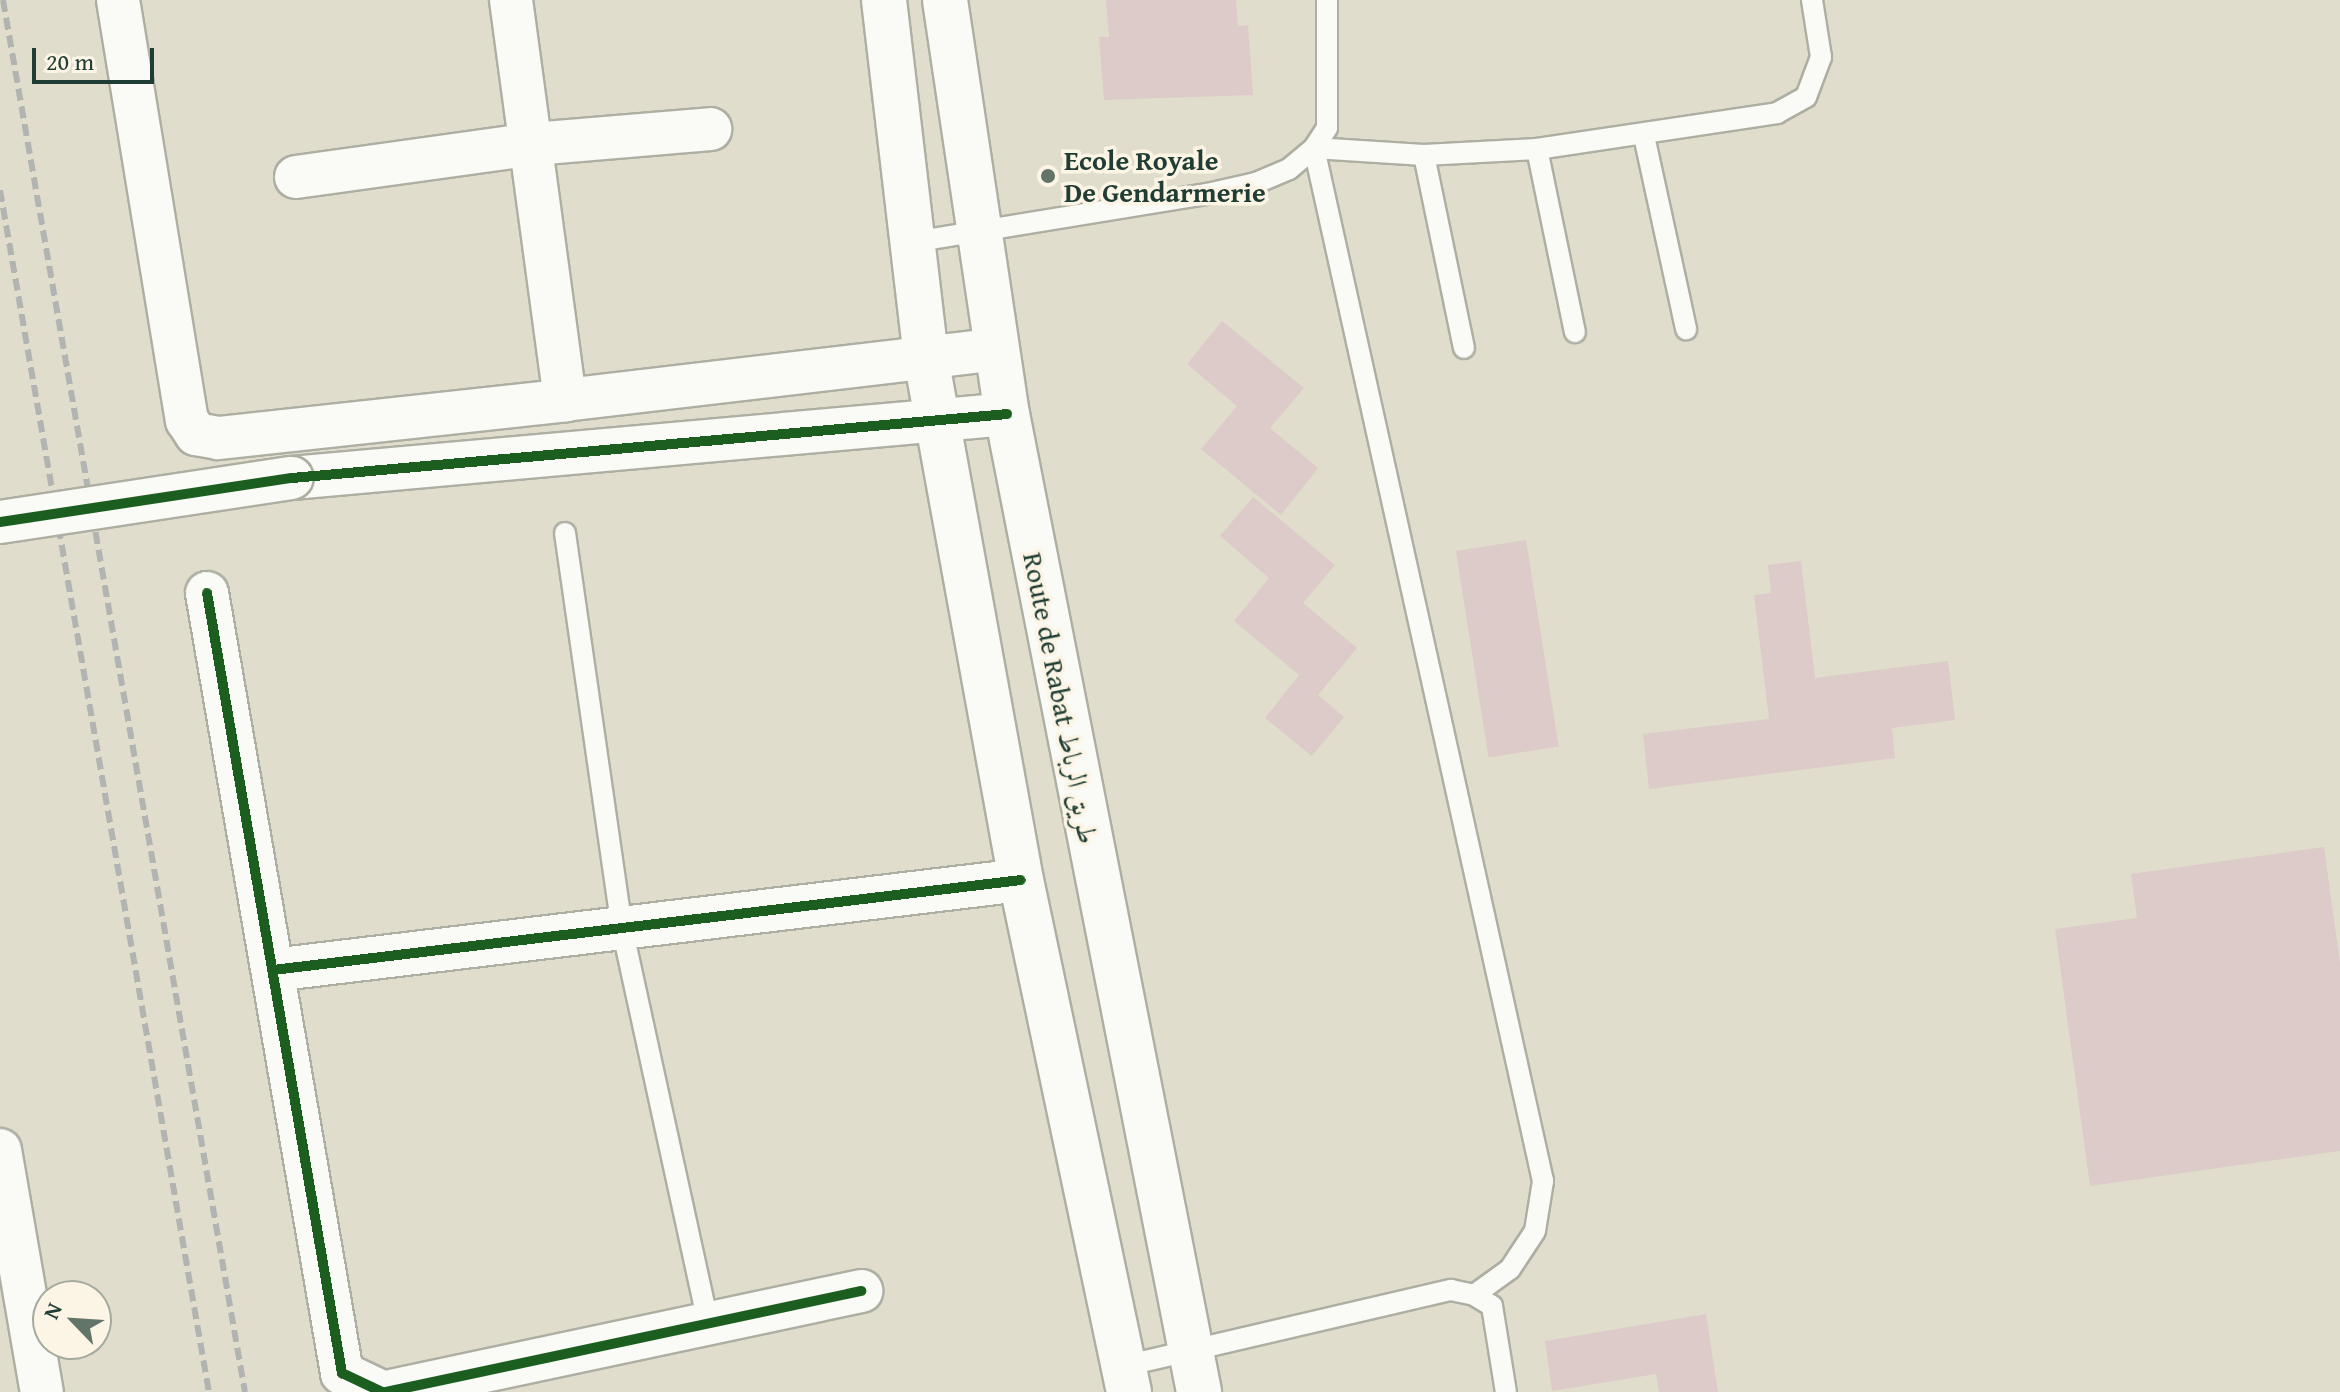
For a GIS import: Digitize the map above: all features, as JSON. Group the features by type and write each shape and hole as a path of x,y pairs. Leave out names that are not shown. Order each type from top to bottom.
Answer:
{"main road":[{"path":"884,0 926,358 1021,880 1126,1379"},
{"name":"Route de Rabat طريق الرباط","path":"945,0 1007,414 1199,1392"}],"street":[{"path":"118,0 187,420 196,434 218,438 997,349"},
{"path":"511,0 533,144 565,400"},
{"path":"296,177 533,144 710,129"},
{"path":"0,522 292,478 1007,414"},
{"path":"207,593 342,1373 384,1392 861,1291"},
{"path":"273,970 1021,880"},
{"path":"0,1150 42,1392"}],"lane":[{"path":"913,242 980,234 1256,183 1289,169 1314,148 1327,128 1330,88 1327,0"},
{"path":"1314,148 1424,155 1537,149 1644,136 1777,113 1806,97 1821,57 1812,0"},
{"path":"1644,136 1686,329"},
{"path":"1314,148 1543,1181 1535,1231 1510,1269 1474,1295"},
{"path":"1537,149 1575,332"},
{"path":"1424,155 1464,348"},
{"path":"565,533 622,928 708,1324"},
{"path":"1126,1379 1191,1349 1451,1290 1474,1295 1492,1306 1506,1392"}],"building":[{"path":"1106,0 1236,0 1238,26 1248,25 1253,95 1104,100 1099,37 1109,37"},
{"path":"1222,321 1304,388 1270,428 1318,468 1281,515 1201,449 1237,406 1187,364"},
{"path":"1253,497 1335,565 1303,603 1357,648 1318,695 1344,717 1312,756 1265,718 1299,675 1234,621 1269,578 1220,536"},
{"path":"1526,540 1559,746 1489,758 1456,551"},
{"path":"1801,561 1815,678 1948,661 1955,720 1892,728 1895,758 1649,789 1643,734 1769,719 1754,595 1771,593 1768,565"},
{"path":"2324,847 2340,963 2340,1151 2090,1186 2055,929 2137,918 2131,874"},
{"path":"1706,1314 1718,1392 1659,1392 1656,1374 1552,1391 1545,1341"}],"railway":[{"path":"3,0 245,1392"},
{"path":"0,190 209,1392"}],"cycle path":[{"path":"0,522 292,478 1007,414"},
{"path":"207,593 342,1373 382,1392"},
{"path":"273,970 1021,880"},
{"path":"386,1392 861,1291"}],"place":[{"name":"Ecole Royale De Gendarmerie","path":"1048,176"}]}
